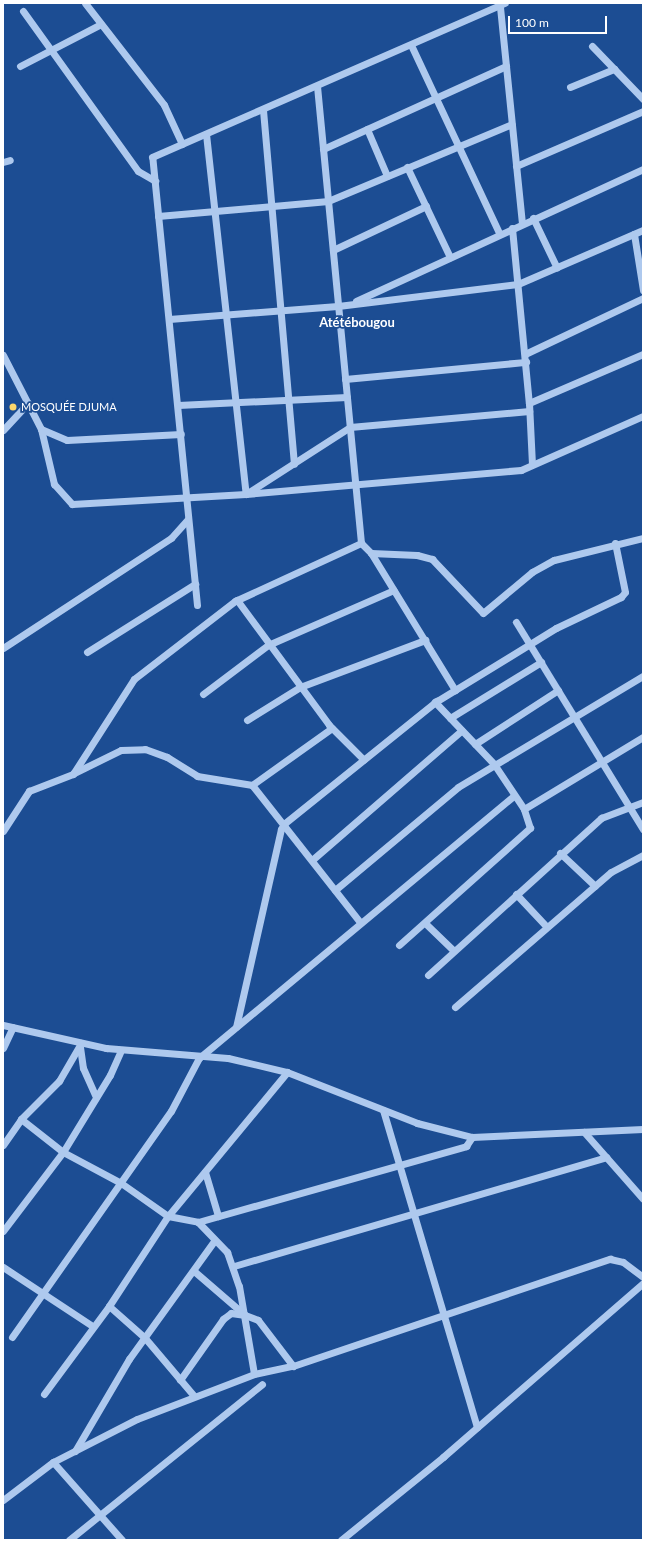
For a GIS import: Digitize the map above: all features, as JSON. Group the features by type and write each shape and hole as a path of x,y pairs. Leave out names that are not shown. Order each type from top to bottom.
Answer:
{"street":[{"path":"85,3 164,105 182,144"},
{"path":"197,604 185,497 178,405 152,157 502,5 506,66 522,223"},
{"path":"23,11 138,171 155,181"},
{"path":"20,66 52,52 101,24"},
{"path":"411,45 499,233"},
{"path":"592,46 643,99"},
{"path":"323,149 506,66"},
{"path":"570,87 614,69"},
{"path":"317,86 361,543 371,553 456,690"},
{"path":"263,110 287,400 294,464"},
{"path":"516,166 643,111"},
{"path":"158,216 328,201 512,124"},
{"path":"367,129 387,176"},
{"path":"206,134 246,494"},
{"path":"407,168 450,257"},
{"path":"350,304 499,233 643,169"},
{"path":"333,250 426,206"},
{"path":"533,218 557,268"},
{"path":"512,228 530,403 529,411 532,464"},
{"path":"169,319 338,306 518,284 643,230"},
{"path":"634,234 641,264 643,290"},
{"path":"525,354 643,298"},
{"path":"530,403 643,354"},
{"path":"3,355 40,429 54,484 72,504 246,494 355,483 521,470 643,416"},
{"path":"346,379 526,362"},
{"path":"178,405 347,397"},
{"path":"3,430 28,403"},
{"path":"246,494 350,427 529,411"},
{"path":"40,429 67,440 180,434"},
{"path":"3,648 171,538 188,519"},
{"path":"371,553 417,555 432,559 483,613 532,572 554,560 615,543 643,538"},
{"path":"73,774 134,680 237,600 361,543"},
{"path":"236,1027 284,825 435,702 530,644 621,598 625,592 615,543"},
{"path":"87,652 195,584"},
{"path":"203,694 270,644 394,590"},
{"path":"237,600 332,728 364,760"},
{"path":"516,622 643,829"},
{"path":"247,720 300,686 425,640"},
{"path":"450,718 541,662"},
{"path":"335,890 458,787 574,716 643,676"},
{"path":"474,744 558,690"},
{"path":"399,945 530,828 524,809 513,796 494,764 435,702"},
{"path":"252,785 332,728"},
{"path":"312,860 462,730"},
{"path":"524,809 643,737"},
{"path":"3,831 29,791 73,774 112,753 145,749 168,757 197,776 252,785 359,921"},
{"path":"12,1337 171,1111 199,1058 359,921 513,796"},
{"path":"428,975 560,853 601,818 631,809 643,802"},
{"path":"560,853 595,886"},
{"path":"455,1007 611,872 643,855"},
{"path":"516,894 547,927"},
{"path":"425,923 454,951"},
{"path":"3,1025 81,1043 121,1050 199,1058 228,1058 287,1072 383,1110 472,1137 643,1129"},
{"path":"3,1048 13,1027"},
{"path":"81,1043 79,1057 95,1095"},
{"path":"3,1145 21,1119 59,1081 81,1043"},
{"path":"3,1231 63,1152 95,1095 110,1075 121,1050"},
{"path":"44,1394 91,1325 109,1306 168,1216 287,1072"},
{"path":"383,1110 477,1427"},
{"path":"21,1119 63,1152 121,1183 168,1216 198,1222 466,1146 472,1137"},
{"path":"584,1132 643,1199"},
{"path":"234,1266 606,1157"},
{"path":"204,1172 218,1216"},
{"path":"198,1222 214,1241 227,1252 234,1266 245,1315 254,1374"},
{"path":"75,1451 145,1338 214,1241"},
{"path":"3,1500 53,1462 157,1410 194,1396 210,1393 254,1374 292,1366 443,1314 514,1294 610,1259 623,1262 643,1277"},
{"path":"3,1267 44,1292 91,1325"},
{"path":"194,1271 245,1315"},
{"path":"340,1540 477,1427 643,1283"},
{"path":"109,1306 145,1338 194,1396"},
{"path":"180,1380 223,1319 231,1313 245,1315 258,1320 292,1366"},
{"path":"69,1540 262,1384"},
{"path":"53,1462 122,1540"}],"place":[{"name":"MOSQUÉE DJUMA","path":"13,407"}],"district":[{"name":"Atétébougou","path":"357,322"}]}
